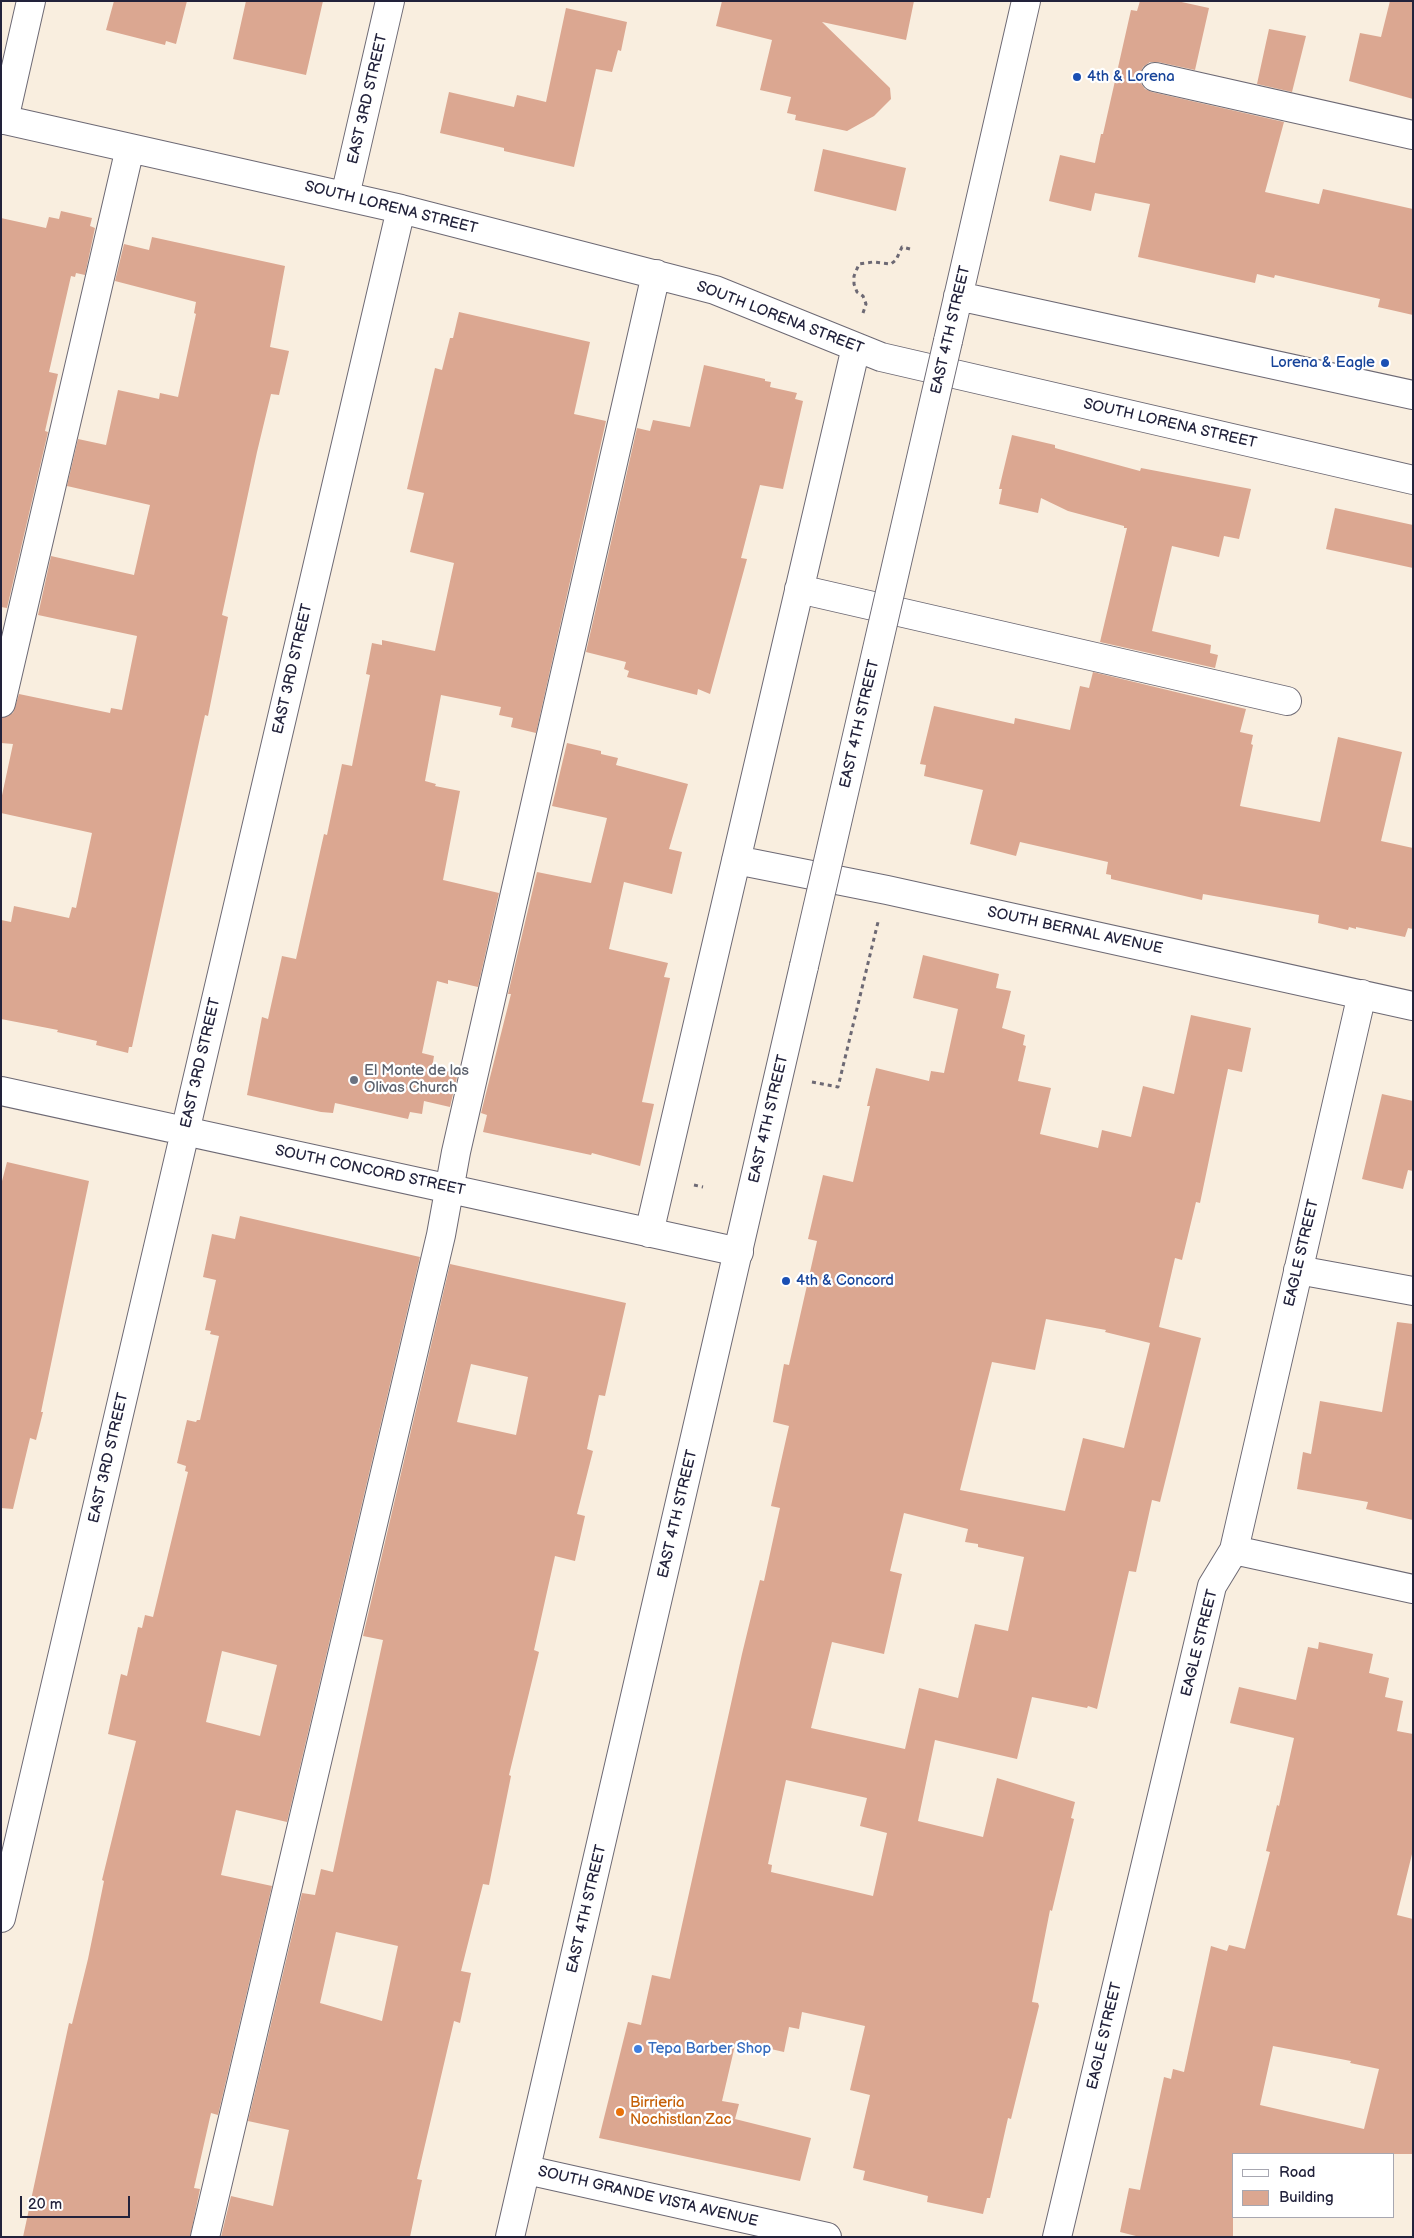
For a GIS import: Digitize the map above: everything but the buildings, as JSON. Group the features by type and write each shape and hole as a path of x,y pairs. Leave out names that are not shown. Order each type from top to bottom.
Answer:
{"street":[{"path":"3,119 31,1"},
{"name":"EAST 3RD STREET","path":"345,196 390,1"},
{"name":"EAST 4TH STREET","path":"510,2237 739,1252 1026,1"},
{"path":"1155,77 1413,135"},
{"name":"SOUTH LORENA STREET","path":"3,119 401,209 716,290 881,356 1413,480"},
{"path":"1,703 130,148"},
{"name":"EAST 3RD STREET","path":"1,1918 401,209"},
{"path":"205,2237 441,1235 448,1188 656,274"},
{"path":"958,296 1413,395"},
{"path":"649,1233 856,347"},
{"path":"799,588 1287,701"},
{"name":"SOUTH BERNAL AVENUE","path":"736,860 886,890 1413,1006"},
{"name":"EAGLE STREET","path":"1057,2237 1212,1586 1234,1550 1362,994"},
{"name":"SOUTH CONCORD STREET","path":"1,1091 739,1252"},
{"path":"1298,1270 1413,1291"},
{"path":"1234,1550 1413,1589"},
{"name":"SOUTH GRANDE VISTA AVENUE","path":"527,2170 827,2237"}],"path":[{"path":"866,304 863,296 857,292 854,284 854,276 859,264 874,262 891,264 896,260 902,247 910,249"},
{"path":"838,1087 886,890"}],"place":[{"name":"4th & Lorena","path":"1077,77"},
{"name":"Lorena & Eagle","path":"1385,363"},
{"name":"El Monte de las Olivas Church","path":"354,1080"},
{"name":"4th & Concord","path":"786,1281"},
{"name":"Tepa Barber Shop","path":"638,2049"},
{"name":"Birrieria Nochistlan Zac","path":"620,2112"}]}
